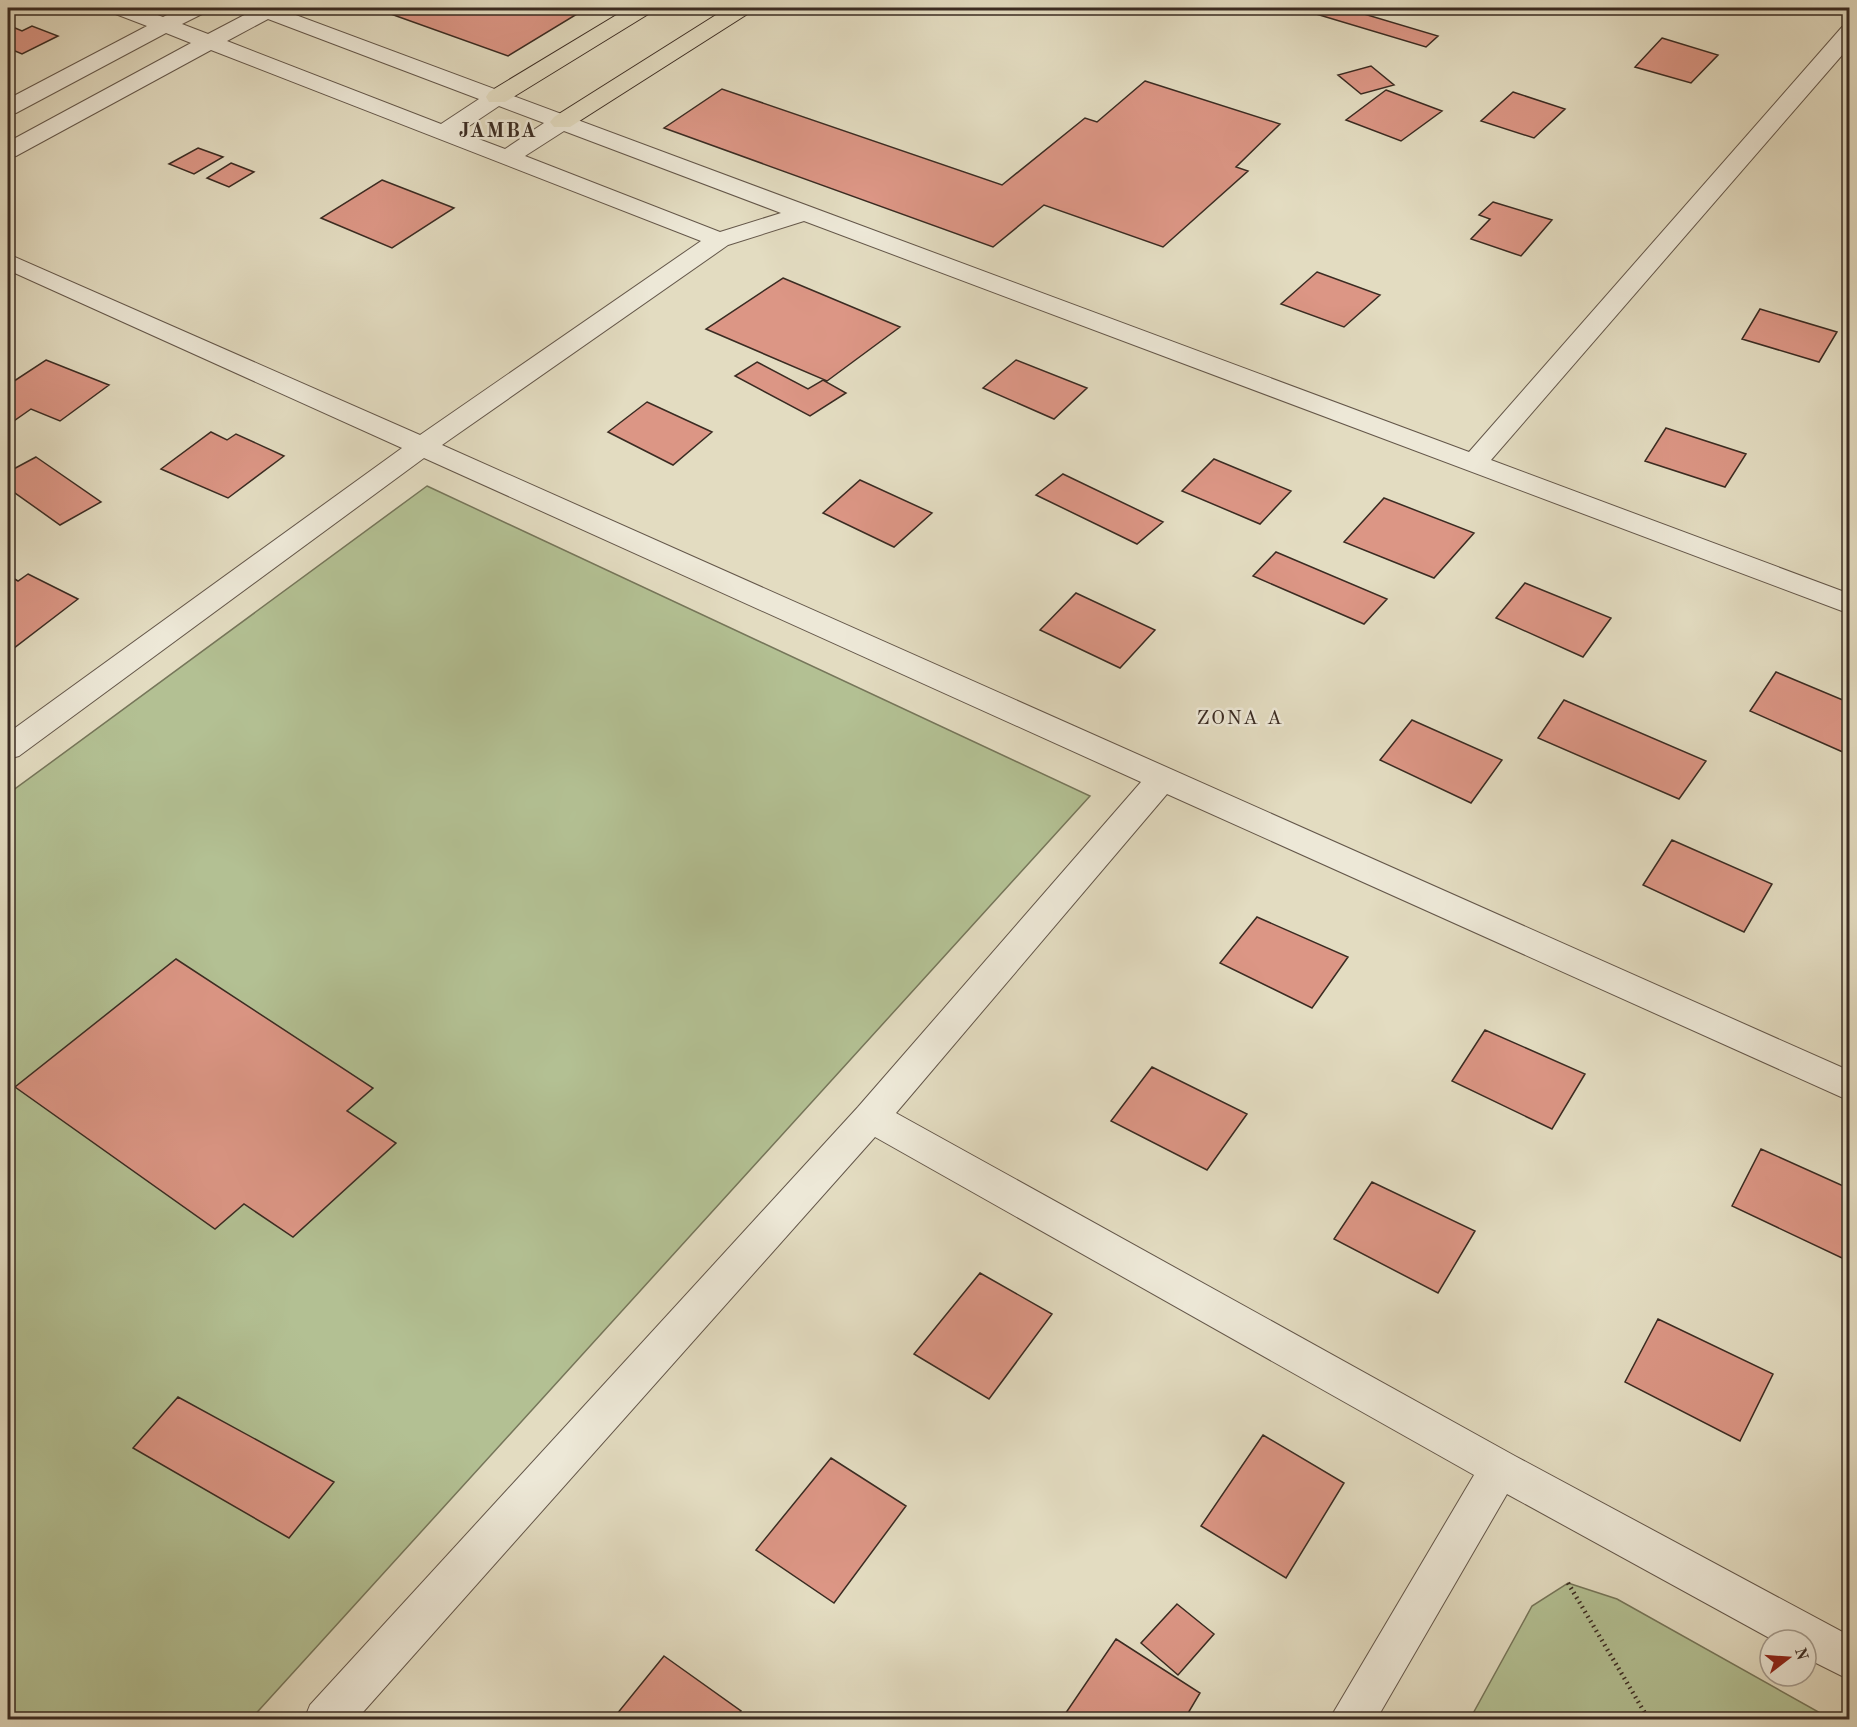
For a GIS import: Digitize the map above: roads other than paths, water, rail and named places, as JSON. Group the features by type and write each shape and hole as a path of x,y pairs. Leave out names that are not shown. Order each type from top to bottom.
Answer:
{"main road":[{"path":"497,98 642,8"},
{"path":"562,122 741,8"}],"street":[{"path":"121,8 505,159 719,240"},
{"path":"8,108 196,8"},
{"path":"8,151 209,42 262,9 1850,605"},
{"path":"1473,464 1850,32"},
{"path":"441,134 497,98"},
{"path":"505,159 562,122"},
{"path":"8,748 422,447 719,240 806,213"},
{"path":"8,261 1850,1087"},
{"path":"326,1719 871,1117 1162,779"},
{"path":"871,1117 1500,1469 1850,1659"},
{"path":"1350,1719 1500,1469"}],"district":[{"name":"JAMBA","path":"498,130"},
{"name":"ZONA A","path":"1240,717"}]}
